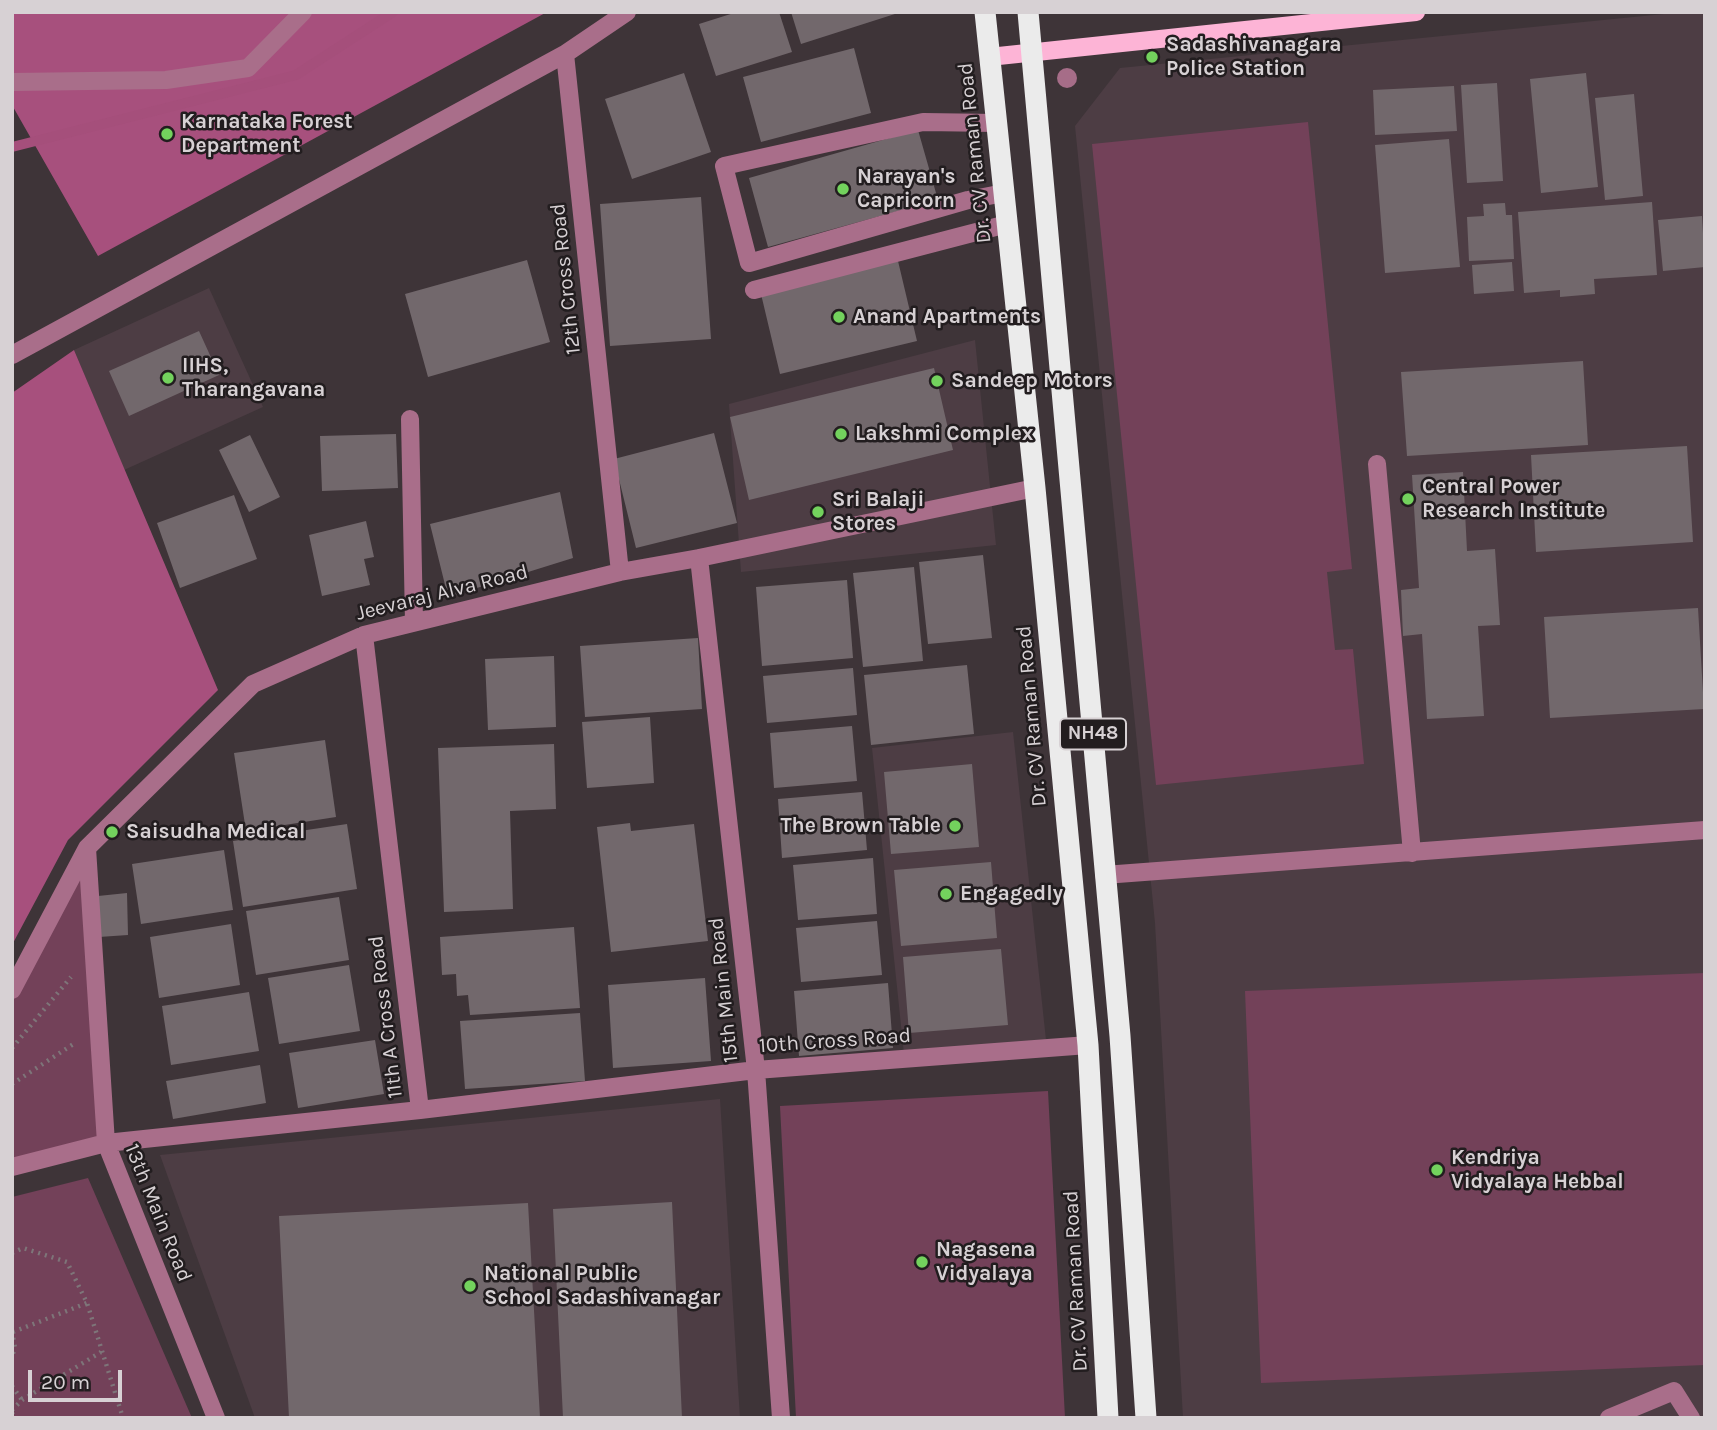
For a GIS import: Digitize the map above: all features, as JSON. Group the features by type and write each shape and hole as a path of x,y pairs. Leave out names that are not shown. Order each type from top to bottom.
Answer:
{"highway":[{"name":"Dr. CV Raman Road","path":"985,12 1035,488 1088,1045 1108,1418"},
{"name":"NH48","path":"1028,12 1121,1049 1146,1418"}],"main road":[{"path":"989,57 1416,12"}],"street":[{"path":"12,82 166,80 247,68 303,12"},
{"path":"12,355 565,54 627,12"},
{"name":"12th Cross Road","path":"565,54 620,572"},
{"path":"996,123 923,122 724,166 749,263 968,200 1004,193"},
{"path":"754,290 1007,224"},
{"path":"410,419 414,622"},
{"path":"1377,464 1412,853"},
{"name":"Jeevaraj Alva Road","path":"12,990 87,848 253,684 364,635 414,622 620,572 1035,488"},
{"name":"15th Main Road","path":"699,558 756,1070 781,1418"},
{"name":"11th A Cross Road","path":"12,1167 106,1143 420,1110 364,635"},
{"path":"1104,875 1705,830"},
{"name":"13th Main Road","path":"87,848 106,1143 216,1418"},
{"name":"10th Cross Road","path":"420,1110 756,1070 1088,1045"},
{"path":"1609,1418 1674,1391 1691,1418"}],"path":[{"path":"12,1048 71,976 72,990"},
{"path":"12,1084 75,1044 74,1031"},
{"path":"12,1253 23,1248 67,1262 87,1303 123,1418"},
{"path":"12,1356 15,1348 13,1332 87,1303"},
{"path":"15,1418 12,1411 22,1400 101,1352"},
{"path":"12,1386 22,1400"}],"shaded area":[{"name":"Karnataka Forest Department","path":"12,12 547,12 98,256 12,105"},
{"name":"Central Power Research Institute","path":"1705,12 1705,1418 1183,1418 1155,923 1075,126 1120,68"},
{"path":"1308,122 1352,569 1327,572 1335,650 1353,649 1364,764 1156,785 1092,144"},
{"name":"IIHS, Tharangavana","path":"209,288 263,407 124,470 74,350"},
{"path":"975,340 996,545 741,572 729,404"},
{"path":"74,350 218,690 68,840 12,945 12,393"},
{"path":"1013,732 1046,1040 904,1054 872,748"},
{"path":"87,848 106,1143 12,1167 12,990"},
{"name":"Kendriya Vidyalaya Hebbal","path":"1705,973 1705,1365 1261,1383 1245,991"},
{"name":"Nagasena Vidyalaya","path":"1048,1091 1065,1418 796,1418 780,1106"},
{"name":"National Public School Sadashivanagar","path":"720,1099 740,1418 255,1418 160,1155"},
{"path":"88,1178 192,1418 12,1418 12,1197"}],"building":[{"path":"737,12 779,12 792,52 716,76 699,24"},
{"path":"791,12 898,12 898,13 801,44"},
{"path":"854,48 871,113 761,142 743,77"},
{"path":"684,73 711,152 632,179 605,99"},
{"path":"1586,73 1598,187 1541,193 1530,79"},
{"path":"1497,83 1503,181 1467,183 1461,85"},
{"path":"1454,86 1457,131 1375,135 1373,90"},
{"path":"1634,94 1643,196 1605,200 1595,98"},
{"name":"Narayan's Capricorn","path":"918,130 938,200 768,247 749,178"},
{"path":"1449,139 1460,267 1385,273 1375,145"},
{"path":"701,197 711,339 610,346 600,204"},
{"path":"1652,202 1657,275 1594,279 1595,294 1560,297 1560,290 1524,293 1518,212"},
{"path":"1505,203 1506,215 1512,215 1514,259 1469,261 1467,217 1484,216 1483,204"},
{"path":"1702,216 1705,267 1663,271 1658,220"},
{"path":"527,260 550,342 428,377 405,294"},
{"name":"Anand Apartments","path":"898,261 917,341 780,374 761,294"},
{"path":"1512,262 1514,291 1474,294 1472,265"},
{"path":"199,331 219,375 129,416 109,371"},
{"path":"1583,361 1588,445 1407,456 1401,372"},
{"name":"Lakshmi Complex","path":"934,368 953,450 749,500 730,417"},
{"path":"714,433 737,523 636,548 614,459"},
{"path":"396,434 398,488 322,491 320,436"},
{"path":"250,435 280,497 249,512 219,450"},
{"path":"1687,446 1693,542 1536,552 1531,455"},
{"name":"Central Power Research Institute","path":"1463,472 1467,551 1495,549 1500,625 1478,626 1484,716 1427,719 1422,634 1403,636 1401,590 1419,588 1412,475"},
{"path":"560,492 573,558 448,597 430,524"},
{"path":"234,495 257,559 180,588 157,523"},
{"path":"366,521 374,557 364,559 370,585 322,596 309,535"},
{"path":"983,555 992,638 928,644 919,562"},
{"path":"914,567 923,661 863,667 853,573"},
{"path":"847,580 853,658 762,666 756,587"},
{"path":"1698,608 1704,709 1550,718 1544,617"},
{"path":"698,638 702,709 585,717 580,646"},
{"path":"554,656 556,727 488,730 485,659"},
{"path":"967,665 974,734 871,745 864,675"},
{"path":"853,668 857,715 767,723 763,676"},
{"path":"650,717 654,783 587,788 582,722"},
{"path":"852,726 857,781 774,788 770,733"},
{"path":"325,740 336,817 246,831 234,753"},
{"path":"554,744 556,809 510,811 513,909 444,912 438,748"},
{"path":"972,764 979,847 891,854 884,772"},
{"path":"862,792 867,850 782,858 778,799"},
{"path":"630,823 631,831 694,824 708,941 611,952 597,827"},
{"path":"347,824 357,889 243,907 233,841"},
{"path":"224,850 233,910 141,924 132,864"},
{"path":"873,858 877,914 798,920 793,865"},
{"path":"991,862 997,938 901,946 894,870"},
{"path":"127,893 128,935 99,937 98,896"},
{"path":"339,897 349,960 256,975 246,911"},
{"path":"877,921 882,975 801,982 796,928"},
{"path":"231,924 240,985 159,998 150,937"},
{"path":"574,927 580,1008 470,1015 468,995 457,996 456,974 442,975 440,937"},
{"path":"1001,949 1008,1025 909,1033 903,957"},
{"path":"349,965 360,1031 279,1044 268,978"},
{"path":"705,978 711,1061 613,1068 608,985"},
{"path":"888,983 893,1048 799,1056 794,991"},
{"path":"249,992 259,1051 171,1065 162,1006"},
{"path":"580,1013 585,1081 465,1089 460,1021"},
{"path":"375,1040 384,1094 298,1108 289,1053"},
{"path":"260,1065 266,1103 173,1119 166,1081"},
{"path":"672,1202 682,1418 563,1418 553,1209"},
{"path":"528,1203 540,1418 289,1418 279,1216"}],"waterway":[{"path":"12,147 296,75 393,12"}],"place":[{"name":"Sadashivanagara Police Station","path":"1152,57"},
{"name":"Karnataka Forest Department","path":"167,134"},
{"name":"Narayan's Capricorn","path":"843,189"},
{"name":"Anand Apartments","path":"839,317"},
{"name":"IIHS, Tharangavana","path":"168,378"},
{"name":"Sandeep Motors","path":"937,381"},
{"name":"Lakshmi Complex","path":"841,434"},
{"name":"Central Power Research Institute","path":"1408,499"},
{"name":"Sri Balaji Stores","path":"818,512"},
{"name":"The Brown Table","path":"955,826"},
{"name":"Saisudha Medical","path":"112,832"},
{"name":"Engagedly","path":"946,894"},
{"name":"Kendriya Vidyalaya Hebbal","path":"1437,1170"},
{"name":"Nagasena Vidyalaya","path":"922,1262"},
{"name":"National Public School Sadashivanagar","path":"470,1286"}]}
